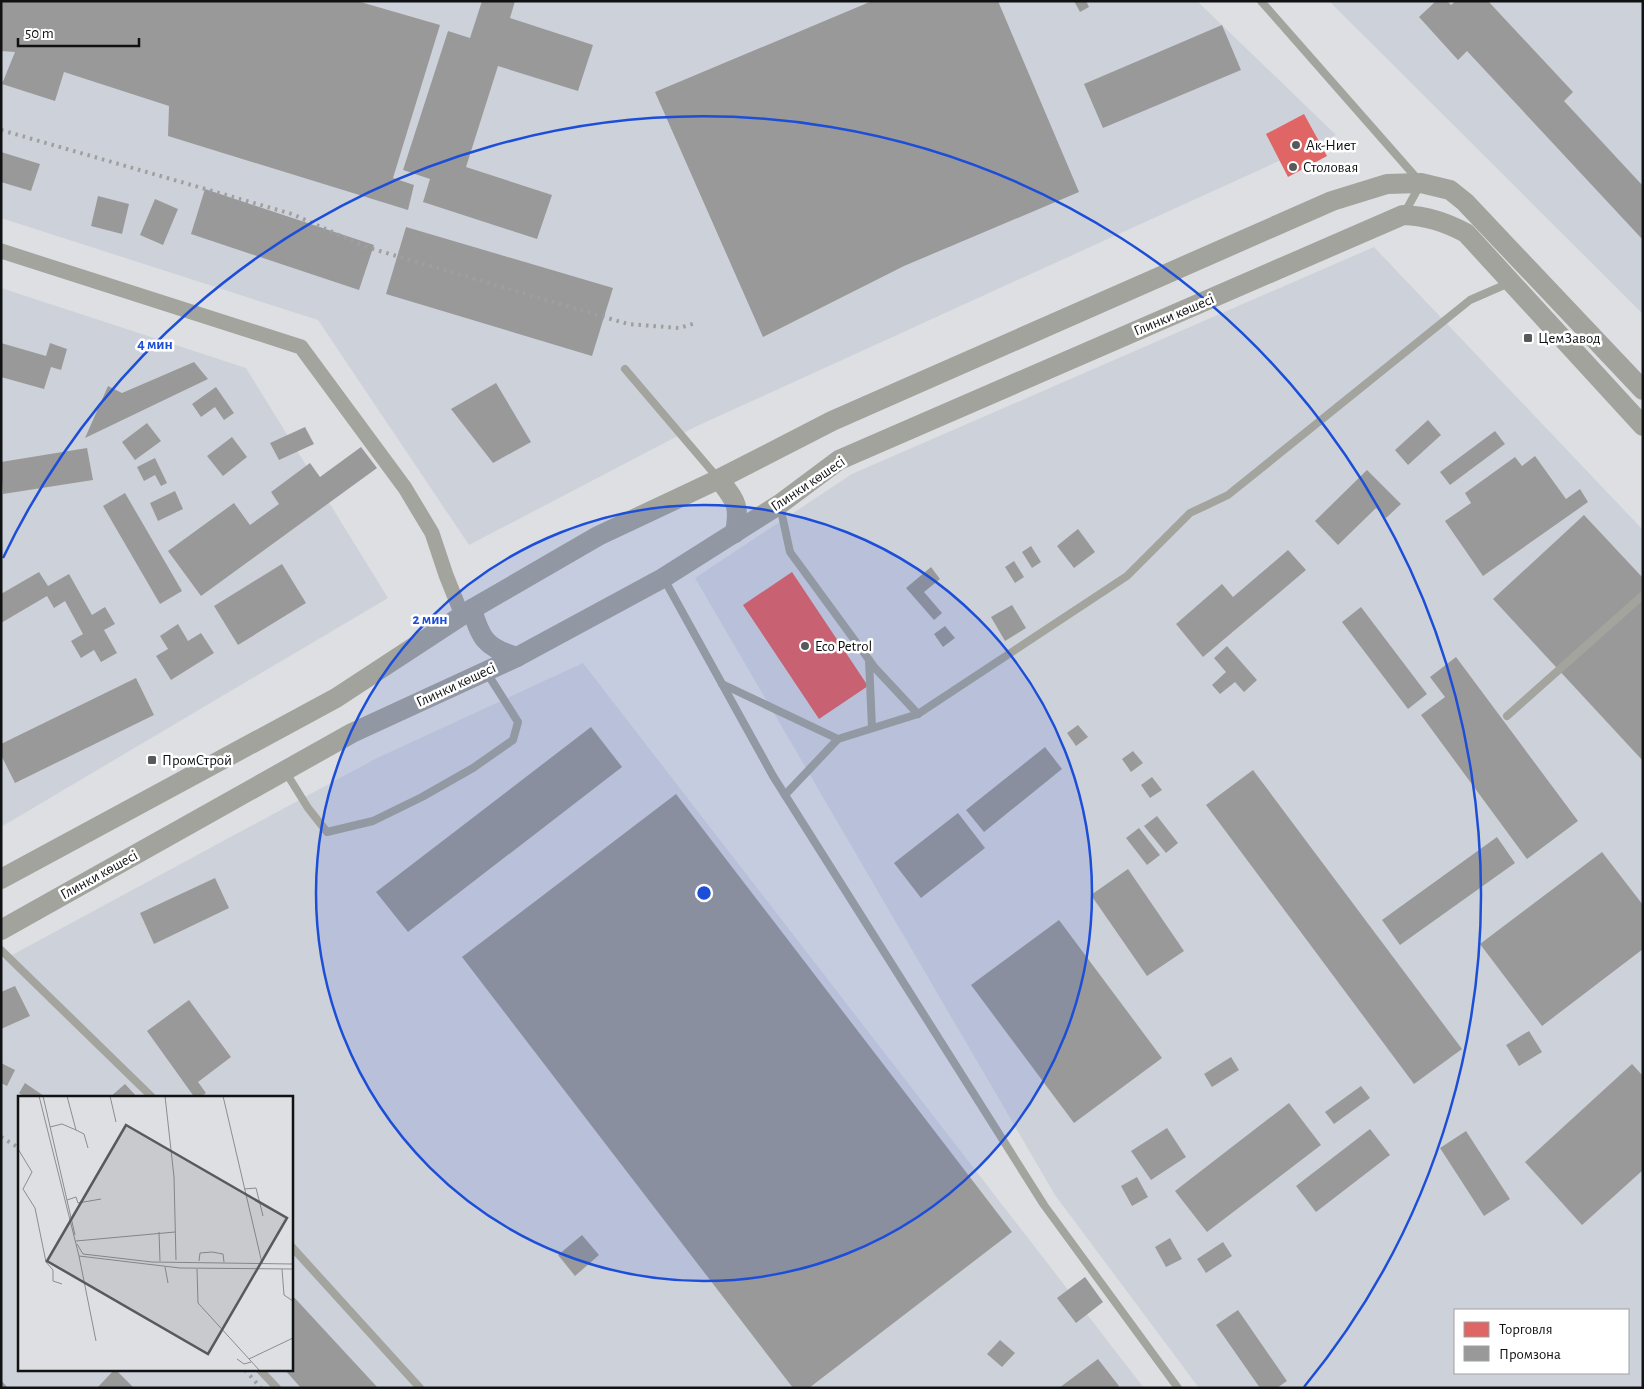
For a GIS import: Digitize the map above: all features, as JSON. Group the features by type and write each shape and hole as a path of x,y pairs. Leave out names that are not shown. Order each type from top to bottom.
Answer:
{"main road":[{"path":"1,879 336,698 467,612 598,536 719,479 832,420 1332,201 1387,184 1421,183 1450,190 1465,202 1643,390"},
{"name":"Глинки көшесі","path":"1,930 352,733 517,657 663,578 780,504 839,460 1403,215 1430,218 1448,223 1466,233 1643,426"},
{"path":"719,479 737,506 734,533"},
{"path":"467,612 485,641 499,652 517,657"}],"street":[{"path":"1,251 301,348 405,488 432,533 446,575 467,612"}],"lane":[{"path":"1261,1 1421,183 1403,215"},
{"path":"785,794 838,739 918,714 1127,576 1190,513 1228,495 1470,300 1511,283"},
{"path":"624,369 719,479"},
{"path":"780,504 790,552 869,660 918,714"},
{"path":"663,578 785,794 1044,1205 1178,1388"},
{"path":"1507,716 1643,596"},
{"path":"869,660 872,728"},
{"path":"285,770 308,808 327,832 374,821 473,768 513,740 518,722 486,671"},
{"path":"722,684 838,739"},
{"path":"1,950 151,1096"},
{"path":"292,1247 420,1388"},
{"path":"262,1372 277,1388"}],"shaded area":[{"path":"1,1 1197,1 1336,135 695,427 469,545 318,320 1,218"},
{"path":"1329,1 1643,1 1643,314"},
{"path":"1374,247 1643,530 1643,1388 1199,1388 1055,1195 695,578 852,474"},
{"path":"1,288 246,368 388,598 1,827"},
{"path":"583,663 1144,1388 1,1388 1,961 377,758"}],"building: Торговля":[{"name":"Ак-Ниет","path":"1304,114 1327,156 1288,177 1266,134"},
{"name":"Eco Petrol","path":"792,572 868,686 819,719 743,605"}],"building: Промзона":[{"path":"1,1 357,1 440,25 393,178 414,185 408,210 168,136 169,106 64,72 55,101 2,84 15,52 1,51"},
{"path":"482,1 515,1 510,18 593,45 578,91 498,66 466,167 552,195 537,239 423,202 430,179 403,170 448,31 470,38"},
{"path":"872,1 998,1 1079,192 904,266 763,337 655,92"},
{"path":"1074,1 1086,1 1089,7 1080,12"},
{"path":"1436,1 1447,1 1451,5 1456,1 1488,1 1573,92 1564,101 1643,186 1643,240 1467,51 1458,60 1419,17"},
{"path":"1222,25 1241,70 1103,128 1084,84"},
{"path":"1,152 40,164 31,191 1,182"},
{"path":"205,189 374,245 359,290 191,234"},
{"path":"98,196 129,204 122,234 91,226"},
{"path":"155,199 178,209 163,245 140,235"},
{"path":"406,227 613,288 592,356 386,294"},
{"path":"1,343 46,356 50,343 67,349 61,370 51,367 44,389 1,377"},
{"path":"194,362 208,379 85,438 108,386 122,393"},
{"path":"496,383 531,442 493,463 451,409"},
{"path":"216,387 234,413 224,420 215,407 201,417 192,404"},
{"path":"1428,420 1441,435 1408,465 1395,450"},
{"path":"147,423 161,441 135,460 122,442"},
{"path":"305,427 314,444 279,460 270,443"},
{"path":"1495,431 1505,444 1450,485 1440,472"},
{"path":"232,437 247,457 223,476 207,456"},
{"path":"361,447 377,468 201,596 168,551 234,503 250,525 279,504 271,492 310,463 320,477"},
{"path":"87,448 93,480 3,494 1,462"},
{"path":"1535,456 1566,499 1580,489 1588,502 1483,576 1445,521 1471,503 1465,493 1515,457 1522,466"},
{"path":"155,458 167,483 161,486 155,475 144,481 137,467"},
{"path":"1367,470 1401,504 1386,518 1376,508 1338,545 1315,521"},
{"path":"175,491 183,509 158,521 150,503"},
{"path":"125,493 182,591 160,604 103,506"},
{"path":"1584,515 1643,578 1643,761 1493,599"},
{"path":"1078,529 1095,552 1074,568 1057,546"},
{"path":"1031,546 1041,562 1032,568 1022,552"},
{"path":"1288,550 1306,570 1203,657 1176,624 1222,584 1233,597"},
{"path":"1014,561 1024,577 1015,583 1005,567"},
{"path":"282,564 306,603 238,645 214,606"},
{"path":"931,567 940,579 924,592 942,613 934,620 906,588"},
{"path":"39,572 48,586 69,574 92,615 105,607 115,624 104,630 117,653 101,662 94,650 81,658 71,641 83,634 65,601 54,608 47,596 1,623 1,594"},
{"path":"1012,605 1026,628 1005,641 991,617"},
{"path":"1361,607 1427,694 1408,709 1342,622"},
{"path":"178,624 188,641 201,633 214,653 171,680 156,656 168,649 160,636"},
{"path":"945,626 955,638 943,647 934,634"},
{"path":"1227,646 1257,680 1244,692 1235,682 1220,694 1212,685 1226,672 1214,658"},
{"path":"1456,657 1578,821 1527,859 1421,715 1445,697 1430,677"},
{"path":"136,678 154,715 15,783 1,755 1,744"},
{"path":"1078,725 1088,737 1076,746 1067,733"},
{"path":"591,727 622,767 408,932 376,892"},
{"path":"1045,747 1062,769 984,832 966,810"},
{"path":"1133,751 1143,763 1131,772 1122,759"},
{"path":"1253,770 1462,1049 1414,1084 1206,805"},
{"path":"1152,777 1162,790 1150,798 1141,785"},
{"path":"676,794 1012,1232 809,1388 793,1388 462,957"},
{"path":"958,813 985,848 921,898 894,863"},
{"path":"1157,816 1178,843 1166,853 1144,826"},
{"path":"1139,828 1160,855 1147,865 1126,838"},
{"path":"1497,837 1515,863 1400,945 1382,920"},
{"path":"1602,852 1643,905 1643,949 1542,1026 1480,944"},
{"path":"1128,869 1184,951 1147,976 1091,895"},
{"path":"215,878 229,908 154,944 140,913"},
{"path":"1059,920 1162,1058 1074,1123 971,985"},
{"path":"15,986 30,1016 1,1029 1,992"},
{"path":"189,1000 231,1057 198,1082 206,1093 202,1096 194,1096 147,1031"},
{"path":"1529,1031 1542,1052 1519,1066 1506,1045"},
{"path":"1231,1057 1239,1070 1212,1087 1204,1074"},
{"path":"1,1063 15,1070 7,1086 1,1083"},
{"path":"1632,1064 1643,1076 1643,1170 1582,1225 1525,1162"},
{"path":"25,1083 44,1096 23,1096 19,1093"},
{"path":"125,1084 136,1096 111,1096"},
{"path":"1361,1086 1370,1098 1334,1124 1325,1112"},
{"path":"1289,1103 1321,1145 1207,1232 1175,1191"},
{"path":"1167,1128 1186,1157 1151,1180 1131,1151"},
{"path":"1370,1129 1390,1155 1316,1212 1296,1186"},
{"path":"1466,1131 1510,1199 1484,1216 1440,1148"},
{"path":"1137,1177 1148,1197 1132,1206 1121,1186"},
{"path":"582,1235 599,1255 575,1276 558,1255"},
{"path":"1170,1238 1182,1259 1166,1267 1155,1247"},
{"path":"1223,1242 1232,1256 1206,1273 1197,1259"},
{"path":"1085,1277 1103,1302 1076,1323 1057,1298"},
{"path":"292,1295 378,1388 301,1388 287,1372 292,1372"},
{"path":"1238,1310 1287,1381 1277,1388 1260,1388 1216,1325"},
{"path":"1000,1340 1015,1353 1002,1367 987,1354"},
{"path":"1098,1359 1119,1386 1116,1388 1059,1388"},
{"path":"112,1372 118,1372 134,1388 97,1388"},
{"path":"1,1380 8,1388 1,1388"}],"railway":[{"path":"1,130 292,214 366,247 628,324 679,328 696,323"},
{"path":"1,1137 18,1147"},
{"path":"247,1372 261,1388"}],"place":[{"name":"Ак-Ниет","path":"1296,145"},
{"name":"Столовая","path":"1293,167"},
{"name":"ЦемЗавод","path":"1528,338"},
{"name":"Eco Petrol","path":"805,646"},
{"name":"ПромСтрой","path":"152,760"}]}
